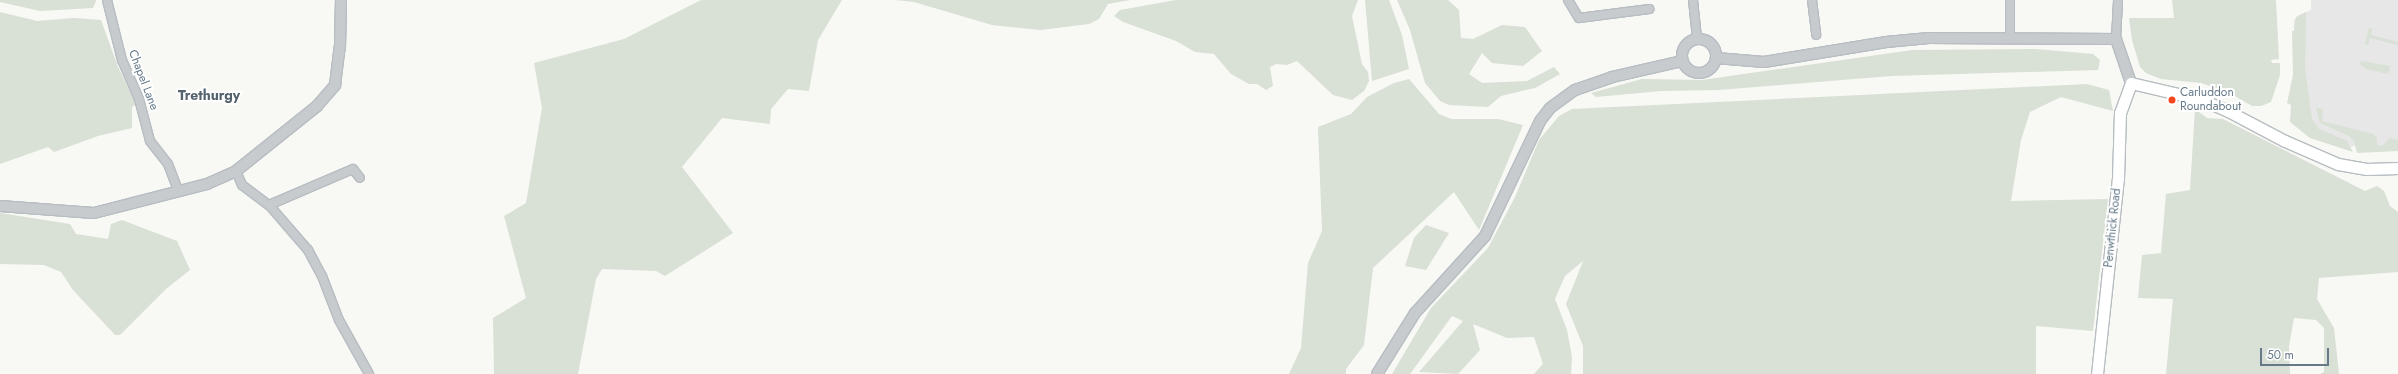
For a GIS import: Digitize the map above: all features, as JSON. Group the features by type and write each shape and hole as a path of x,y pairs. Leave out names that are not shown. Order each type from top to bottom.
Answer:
{"main road":[{"path":"2131,83 2200,99 2228,111 2285,141 2338,164 2367,169 2398,168"},
{"name":"Penwthick Road","path":"2097,374 2118,179 2120,113 2131,83"}],"street":[{"name":"Chapel Lane","path":"107,0 110,17 122,60 139,99 150,141 168,164 179,192"},
{"path":"0,206 94,213 207,184 236,171 317,106 335,85 340,47 341,0"},
{"path":"1568,0 1579,18 1649,9"},
{"path":"1693,0 1697,38"},
{"path":"1812,0 1816,35"},
{"path":"2010,0 2010,37"},
{"path":"2118,0 2116,40 2131,83"},
{"path":"1716,58 1764,62 1886,42 1929,38 2010,37 2116,40"},
{"path":"1697,38 1711,44 1716,58 1712,67 1698,73 1688,70 1682,62 1684,46 1697,38"},
{"path":"1377,374 1415,313 1485,236 1540,121 1550,108 1575,90 1612,77 1682,62"},
{"path":"2398,168 2398,173"},
{"path":"269,205 353,169 360,178"},
{"path":"236,171 242,185 269,205 308,250 322,276 339,320 369,374"}],"shaded area":[{"path":"0,0 96,1 93,8 40,11 0,2"},
{"path":"701,0 842,0 818,40 809,91 788,89 771,109 770,124 722,118 682,167 733,233 665,276 656,271 602,269 596,279 578,374 494,374 493,318 526,298 504,216 526,203 542,108 534,63 624,39"},
{"path":"895,0 1130,0 1108,4 1099,19 1089,24 1040,30 992,25 914,2"},
{"path":"1176,0 1358,0 1352,16 1362,64 1368,72 1369,81 1364,91 1352,100 1333,95 1297,61 1287,65 1276,64 1270,67 1273,86 1266,90 1257,84 1249,84 1231,74 1214,54 1195,52 1176,41 1123,22 1114,16 1120,10"},
{"path":"1365,0 1389,0 1402,35 1409,69 1372,81"},
{"path":"1397,0 1448,0 1459,10 1461,38 1473,39 1502,25 1525,27 1542,51 1523,66 1492,63 1482,53 1469,74 1482,83 1527,81 1554,67 1560,74 1535,88 1501,96 1488,107 1449,105 1440,101 1425,83 1410,30"},
{"path":"2172,0 2276,0 2279,59 2271,60 2272,63 2280,63 2280,75 2271,102 2261,106 2252,106 2228,92 2201,83 2161,79 2146,73 2140,67 2132,40 2129,18 2174,18"},
{"path":"2311,0 2398,0 2398,148 2356,145 2351,147 2323,139 2294,105 2289,104 2294,86 2294,20 2299,15 2311,10"},
{"path":"0,12 37,21 74,18 101,20 118,67 136,104 132,107 132,128 98,136 54,152 48,147 0,164"},
{"path":"2306,12 2305,67 2312,119 2319,129 2347,141 2353,152 2310,138 2290,122 2291,105 2287,103 2293,75 2292,31 2294,31 2296,17"},
{"path":"2369,28 2372,29 2371,35 2398,42 2398,45 2370,38 2368,45 2365,44"},
{"path":"2036,49 2093,54 2100,60 2098,70 1891,76 1719,90 1661,91 1596,97 1591,93 1642,79 1702,80 1912,50"},
{"path":"2361,61 2390,66 2388,74 2366,69 2360,64"},
{"path":"1409,79 1439,114 1451,119 1498,119 1523,125 1479,230 1454,192 1373,268 1364,345 1346,369 1346,374 1289,374 1301,348 1308,263 1322,231 1318,127 1351,114 1367,97 1394,83"},
{"path":"2087,84 2109,90 2113,111 2061,97 2030,112 2021,140 2011,201 2108,199 2093,331 2036,326 2036,374 1583,374 1583,346 1566,304 1583,261 1565,276 1555,299 1567,330 1572,357 1571,374 1534,374 1543,364 1534,337 1507,338 1473,324 1480,350 1458,374 1419,372 1463,321 1452,316 1410,374 1392,374 1431,308 1488,248 1515,197 1539,140 1559,116 1572,109"},
{"path":"2316,108 2323,109 2322,121 2373,134 2377,138 2377,145 2382,146 2390,138 2398,140 2398,151 2357,153 2354,141 2349,136 2320,123"},
{"path":"2195,109 2207,118 2223,119 2365,191 2377,186 2384,191 2390,206 2398,212 2398,272 2319,278 2317,299 2334,328 2339,374 2320,374 2324,372 2324,328 2316,320 2294,318 2289,346 2290,374 2166,374 2173,299 2138,298 2142,255 2161,253 2166,194 2190,190"},
{"path":"0,213 70,224 76,234 108,239 111,224 122,220 177,241 190,270 166,289 120,335 115,335 73,290 61,272 44,265 0,264"},
{"path":"1426,225 1449,233 1426,270 1405,266 1414,238"}],"place":[{"name":"Carluddon Roundabout","path":"2172,100"}],"district":[{"name":"Trethurgy","path":"209,95"}]}
